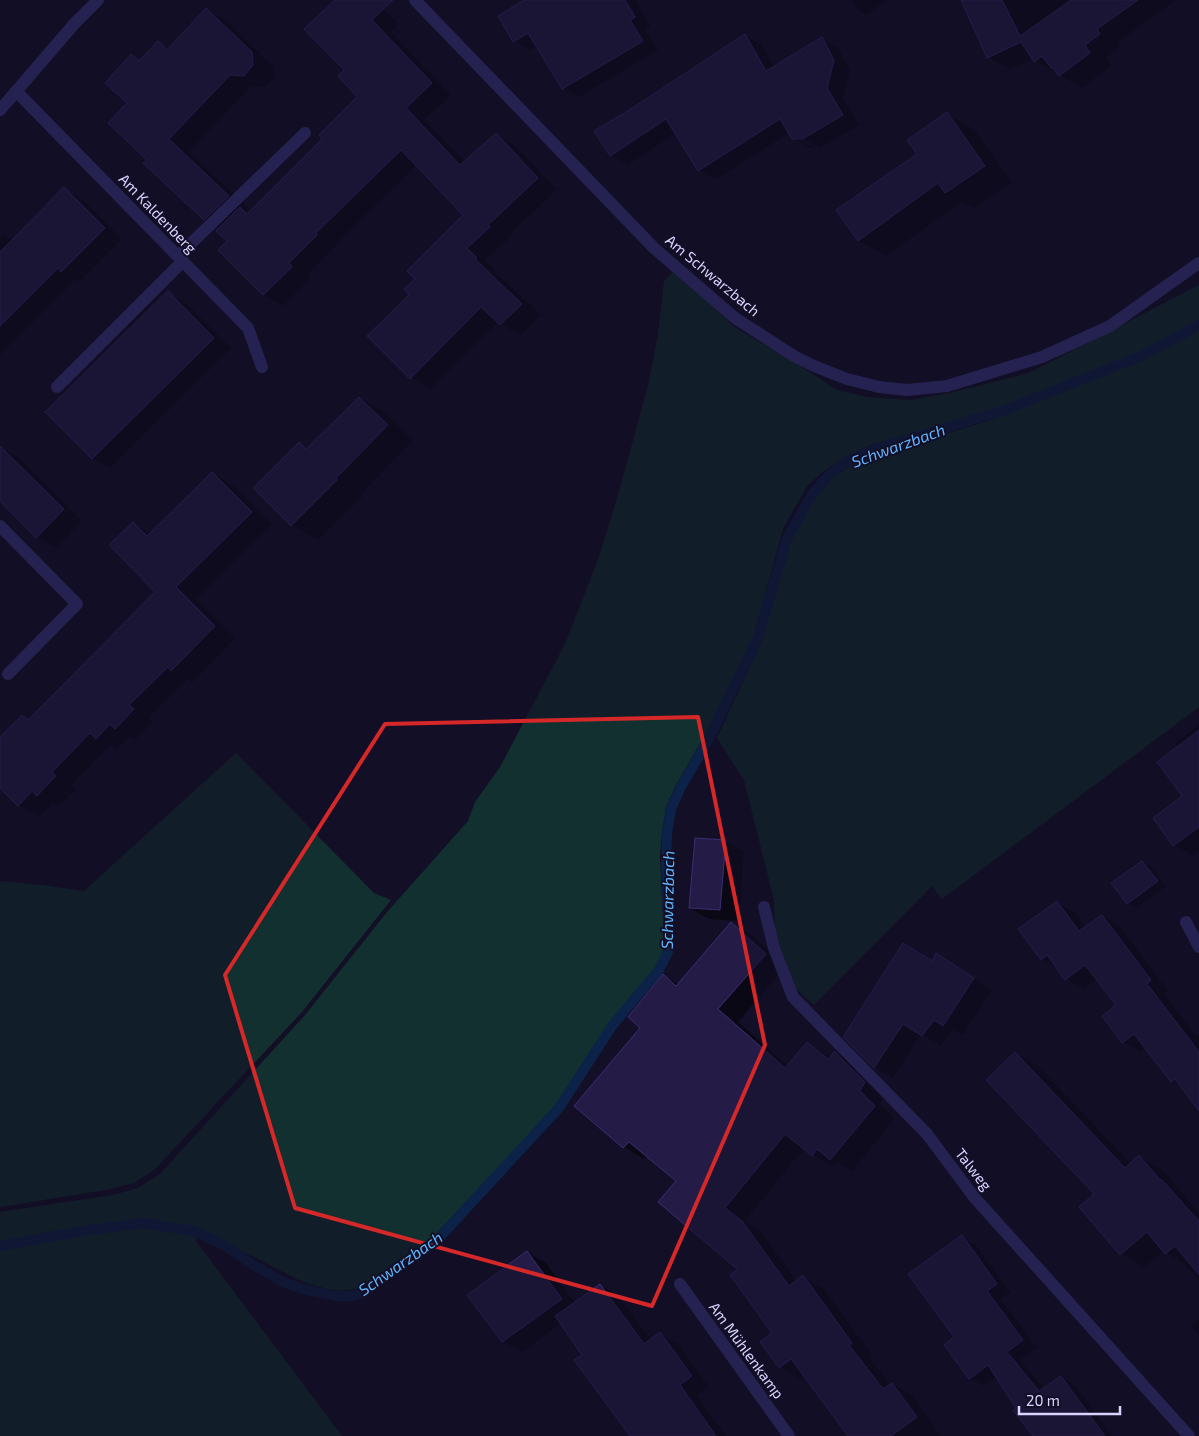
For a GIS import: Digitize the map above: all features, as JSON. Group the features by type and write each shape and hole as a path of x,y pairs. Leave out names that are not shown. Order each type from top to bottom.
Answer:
{"street":[{"path":"0,110 75,23 98,0"},
{"name":"Am Schwarzbach","path":"415,0 662,254 735,318 794,356 847,379 879,387 907,390 947,386 1042,357 1110,326 1199,263"},
{"name":"Am Kaldenberg","path":"16,91 248,328 262,367"},
{"path":"57,387 305,133"},
{"path":"0,526 77,604 8,674"},
{"name":"Talweg","path":"764,907 774,948 793,997 927,1134 974,1197 1189,1436"},
{"path":"1186,922 1199,947"},
{"name":"Am Mühlenkamp","path":"680,1284 789,1436"}],"highlighted area":[{"path":"698,717 765,1045 652,1306 295,1208 225,975 385,724"}],"green space":[{"path":"674,270 734,327 796,363 835,389 867,397 911,400 950,393 1029,373 1199,285 1199,707 942,899 932,886 814,1005 796,989 775,932 774,900 744,780 717,738 762,640 791,541 817,496 832,478 852,465 879,454 998,418 873,444 845,457 824,471 807,486 783,529 754,635 705,735 676,785 666,807 660,856 663,955 656,969 609,1025 556,1106 433,1237 360,1288 334,1290 309,1284 203,1231 196,1241 342,1436 0,1436 0,1212 113,1195 138,1188 160,1174 305,1015 387,912 468,821 475,802 500,767 565,644 598,560 648,386 658,335 664,281"},
{"path":"236,753 374,893 391,900 302,1012 154,1170 134,1183 111,1189 0,1207 0,881 84,891"}],"building":[{"path":"335,0 393,0 372,20 432,83 406,108 460,165 496,133 538,178 488,225 490,227 467,248 477,258 475,259 522,304 500,325 481,307 410,379 367,336 409,295 404,289 415,279 407,271 463,215 401,150 316,233 317,235 289,263 292,267 263,295 218,250 227,241 216,231 240,207 247,214 322,139 319,135 357,97 338,76 344,70 304,29"},
{"path":"524,0 625,0 635,17 630,20 643,41 562,89 528,33 513,42 498,16"},
{"path":"961,0 1002,0 1020,36 1071,0 1138,0 1097,29 1100,34 1085,45 1090,53 1059,76 1042,56 1034,62 1021,42 987,58"},
{"path":"206,8 252,52 253,65 244,76 230,75 169,139 229,196 204,220 143,163 147,160 108,123 127,103 105,83 131,54 139,61 158,41 167,50"},
{"path":"745,34 766,71 822,37 834,60 827,88 843,115 802,139 792,139 780,119 698,171 666,119 610,156 594,131"},
{"path":"947,112 985,166 945,193 938,183 858,241 836,210 917,154 907,140"},
{"path":"64,187 105,228 61,272 58,268 0,326 0,252"},
{"path":"168,291 214,338 92,459 45,412"},
{"path":"359,397 388,425 291,526 253,488 299,442 306,449"},
{"path":"0,446 64,509 36,538 0,501"},
{"path":"212,472 252,512 176,587 215,626 171,671 168,667 129,705 134,709 115,729 110,724 96,739 90,733 52,772 56,776 37,796 32,791 18,806 0,788 0,737 22,715 28,720 155,592 109,545 133,522 147,536"},
{"path":"1199,730 1199,827 1173,846 1153,818 1182,796 1157,762"},
{"path":"695,838 726,840 720,910 689,908"},
{"path":"1142,861 1158,881 1127,904 1111,883"},
{"path":"1057,901 1079,931 1102,915 1151,980 1147,984 1199,1052 1199,1111 1175,1079 1171,1082 1134,1034 1122,1043 1102,1016 1116,1005 1085,965 1065,980 1047,955 1041,960 1018,929"},
{"path":"731,922 766,954 718,1009 785,1068 807,1042 829,1060 834,1051 865,1082 860,1091 875,1106 830,1160 817,1149 812,1156 785,1134 725,1208 742,1221 789,1286 803,1275 852,1343 849,1345 883,1389 892,1383 917,1417 891,1436 848,1436 791,1359 779,1368 760,1342 772,1333 730,1275 737,1269 658,1202 676,1181 629,1142 623,1148 574,1106 640,1028 628,1017 663,974 676,986"},
{"path":"903,943 932,961 936,953 974,978 943,1026 934,1020 922,1036 903,1024 874,1068 843,1037"},
{"path":"1015,1052 1125,1168 1139,1155 1199,1221 1199,1275 1175,1246 1165,1254 1147,1232 1120,1255 1079,1207 1094,1194 986,1080"},
{"path":"962,1235 997,1284 987,1291 1023,1340 1007,1352 1039,1391 1061,1376 1105,1436 1033,1436 1013,1410 1016,1408 988,1365 969,1379 944,1345 954,1337 908,1274"},
{"path":"527,1251 562,1299 502,1342 467,1295"},
{"path":"600,1284 644,1344 660,1332 692,1376 680,1385 716,1436 630,1436 574,1360 582,1355 555,1316"}],"waterway":[{"name":"Schwarzbach","path":"0,1246 82,1231 143,1223 194,1231 224,1245 285,1283 311,1291 338,1296 352,1296 364,1292 439,1238 559,1108 612,1026 659,970 668,952 669,941 666,865 667,834 671,809 681,787 710,737 758,637 787,538 813,493 829,475 848,461 875,449 1005,410 1144,355 1199,325"}]}
